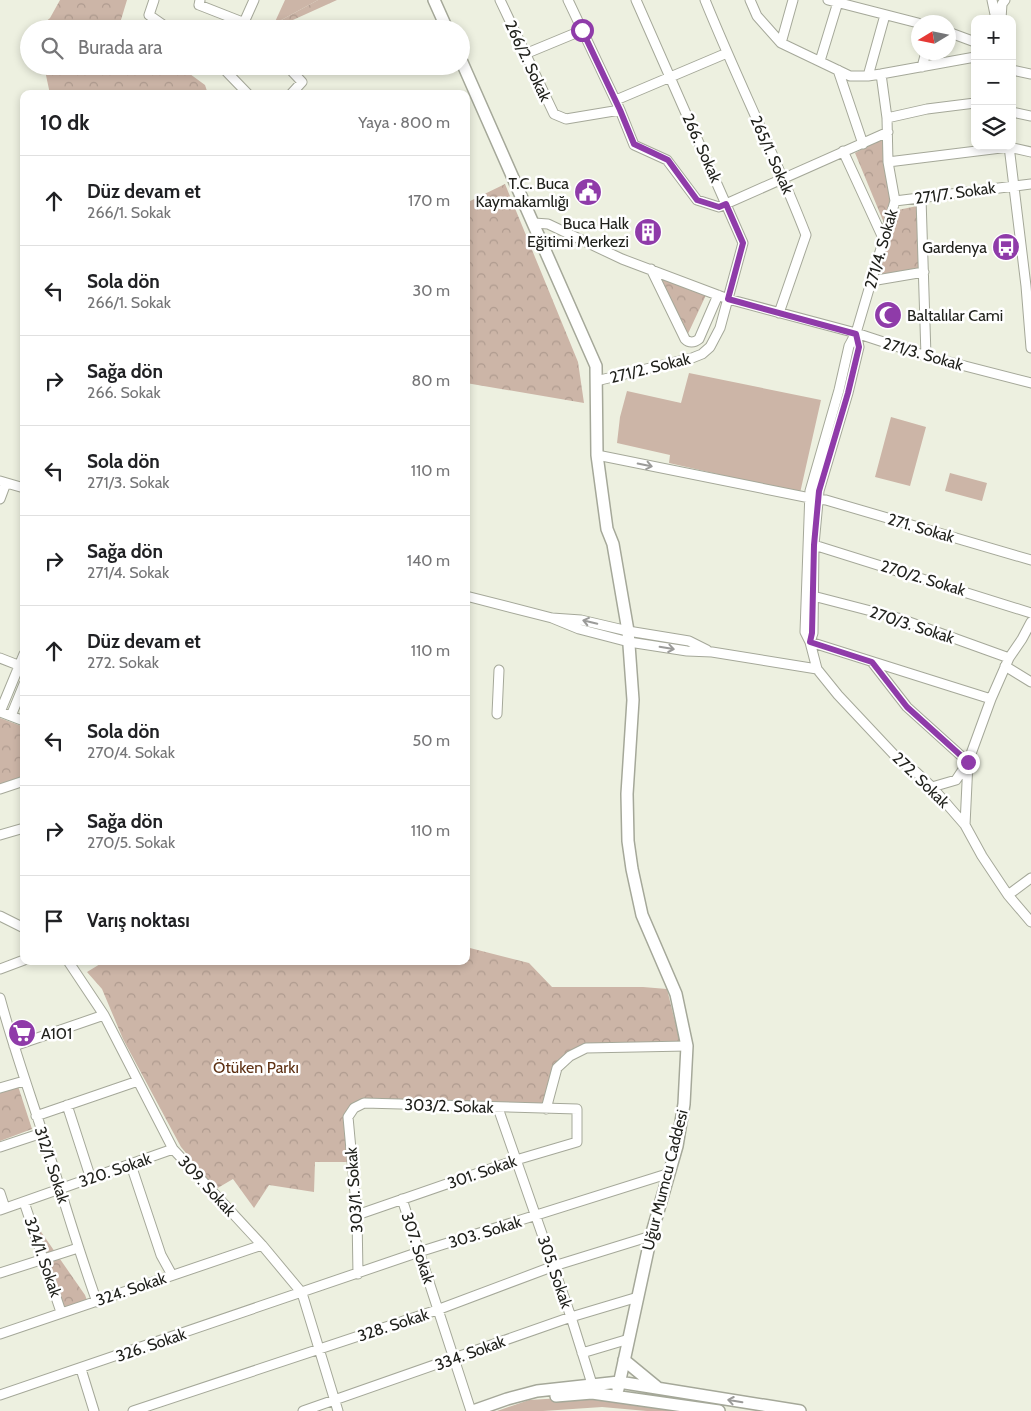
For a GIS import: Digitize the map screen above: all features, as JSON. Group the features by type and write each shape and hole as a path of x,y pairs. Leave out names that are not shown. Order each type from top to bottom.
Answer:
{"main road":[{"path":"436,0 444,20"},
{"name":"Uğur Mumcu Caddesi","path":"468,75 596,366 597,455 608,529 605,546 625,636 626,699 631,708 627,794 628,841 642,915 676,994 687,1046 684,1104 677,1146 652,1236 619,1386"},
{"path":"624,1360 659,1389"},
{"path":"619,1386 621,1394 630,1398"},
{"path":"472,1411 537,1391 619,1386 659,1389 800,1411"},
{"path":"592,1389 630,1398 719,1411"}],"street":[{"path":"154,0 149,15 156,20"},
{"path":"247,20 254,0"},
{"name":"266/2. Sokak","path":"500,0 554,114 566,119 620,110"},
{"path":"568,0 616,100 634,144 668,160 697,200 719,207 888,132"},
{"name":"266. Sokak","path":"636,0 743,243 728,299"},
{"name":"265/1. Sokak","path":"705,0 784,179 806,235 779,313"},
{"path":"750,0 757,16 781,43 850,76 868,76 971,58"},
{"path":"781,43 793,0"},
{"path":"828,0 911,21"},
{"path":"992,0 995,15"},
{"path":"1001,15 1004,0"},
{"path":"199,2 232,20"},
{"path":"820,61 838,2"},
{"path":"868,76 885,15"},
{"path":"525,54 582,30"},
{"path":"956,35 971,41"},
{"path":"616,100 727,53"},
{"path":"922,67 924,60"},
{"path":"838,70 863,144"},
{"path":"1016,71 1031,74"},
{"name":"271/4. Sokak","path":"814,499 810,491 839,390 849,346 856,334 895,201 888,162 887,118 881,74"},
{"path":"230,75 244,90"},
{"path":"295,75 302,82 295,90"},
{"path":"887,118 927,109 971,104"},
{"path":"1016,113 1031,116"},
{"path":"1016,149 1031,152"},
{"path":"888,162 985,150"},
{"path":"1009,150 1020,246 1029,286 1031,348"},
{"path":"843,151 884,238"},
{"name":"271/7. Sokak","path":"895,201 1031,184"},
{"path":"921,198 926,356"},
{"name":"271/3. Sokak","path":"534,223 548,224 622,259 728,299 856,334 926,356 1031,383"},
{"name":"271/2. Sokak","path":"651,270 685,339 689,342 699,339 718,295"},
{"path":"871,281 924,272"},
{"name":"271/2. Sokak","path":"596,381 702,354 710,347 720,328 728,299"},
{"name":"271. Sokak","path":"597,455 826,500 1031,560"},
{"path":"0,499 3,482 20,487"},
{"name":"272. Sokak","path":"810,642 812,633 814,499"},
{"name":"272. Sokak","path":"814,499 805,632 810,642 817,669 856,716 900,761 932,786 965,825 982,856 1008,895 1031,922"},
{"name":"270/2. Sokak","path":"814,545 1031,613"},
{"name":"270/3. Sokak","path":"813,596 898,618 1007,662 1031,682"},
{"path":"470,597 552,618 579,629 625,636 687,651 712,652 817,669"},
{"path":"932,786 956,780 968,762 1007,662 1031,622"},
{"path":"1022,639 1031,644"},
{"path":"810,642 991,699"},
{"path":"0,658 20,665"},
{"path":"872,662 907,707 968,762"},
{"path":"20,670 0,712 20,719"},
{"path":"497,714 499,670"},
{"path":"11,716 20,694"},
{"path":"965,825 968,762"},
{"path":"0,789 20,782"},
{"path":"0,835 20,829"},
{"path":"1008,895 1031,878"},
{"path":"0,916 20,926"},
{"path":"0,969 20,962"},
{"name":"309. Sokak","path":"71,965 104,1014 173,1149 262,1245 302,1293 338,1411"},
{"name":"312/1. Sokak","path":"0,998 4,1029 14,1046 97,1302"},
{"path":"14,1046 104,1014"},
{"path":"546,1109 557,1068 570,1056 586,1048 687,1046"},
{"path":"0,1088 24,1080"},
{"path":"36,1116 138,1081"},
{"name":"303/2. Sokak","path":"354,1108 364,1103 577,1109"},
{"path":"68,1105 91,1179"},
{"name":"303/1. Sokak","path":"354,1108 348,1117 357,1215 358,1274"},
{"name":"305. Sokak","path":"498,1108 554,1266 592,1389"},
{"name":"301. Sokak","path":"357,1215 516,1160 577,1142 577,1109"},
{"path":"0,1147 42,1133"},
{"name":"320. Sokak","path":"2,1209 173,1149"},
{"path":"131,1165 161,1255 172,1275"},
{"name":"303. Sokak","path":"302,1293 419,1252 670,1173"},
{"path":"0,1193 2,1209"},
{"name":"307. Sokak","path":"402,1200 472,1411"},
{"name":"324/1. Sokak","path":"24,1202 61,1312"},
{"name":"328. Sokak","path":"133,1411 437,1310 554,1266 652,1236"},
{"name":"324. Sokak","path":"0,1334 262,1245"},
{"path":"0,1273 78,1248"},
{"name":"326. Sokak","path":"0,1395 302,1293"},
{"name":"334. Sokak","path":"303,1411 571,1317 638,1297"},
{"path":"582,1353 628,1339"},
{"path":"81,1368 94,1411"}],"green space":[{"path":"60,0 127,0 121,20 48,20"},
{"path":"285,0 318,0 281,20 276,20"},
{"path":"318,0 337,0 293,20 281,20"},
{"path":"46,75 191,75 205,85 207,90 49,90"},
{"path":"884,137 892,201 884,223 855,153"},
{"path":"505,184 578,362 584,403 470,384 470,201"},
{"path":"917,206 922,267 878,276 898,210"},
{"path":"656,274 706,295 686,338"},
{"path":"689,373 821,400 800,493 669,463 670,455 617,443 620,417 627,391 681,403"},
{"path":"891,417 926,427 910,486 875,477"},
{"path":"950,473 987,483 982,501 945,491"},
{"path":"0,718 20,726 20,777 0,784"},
{"name":"Ötüken Parkı","path":"470,948 529,963 552,987 643,987 667,989 680,1042 586,1048 557,1068 546,1109 364,1103 348,1117 353,1162 315,1162 314,1192 269,1185 254,1208 233,1179 216,1189 181,1147 123,1039 102,989 87,972 98,965 470,965"},
{"path":"18,1086 32,1129 0,1141 0,1092"},
{"path":"21,1203 85,1295 88,1303 62,1312"},
{"path":"579,1397 703,1411 647,1411 602,1407 543,1411 497,1411 529,1400"}],"place":[{"name":"T.C. Buca Kaymakamlığı","path":"588,192"},
{"name":"Buca Halk Eğitimi Merkezi","path":"648,232"},
{"name":"Gardenya","path":"1006,247"},
{"name":"Baltalılar Cami","path":"888,315"},
{"name":"A101","path":"22,1033"}],"route":[{"path":"582,30 634,144 668,160 697,200 719,207 726,204 743,243 728,299 856,334 859,347 848,393 819,491 814,545 812,633 810,642 872,662 907,707 968,762"}]}
